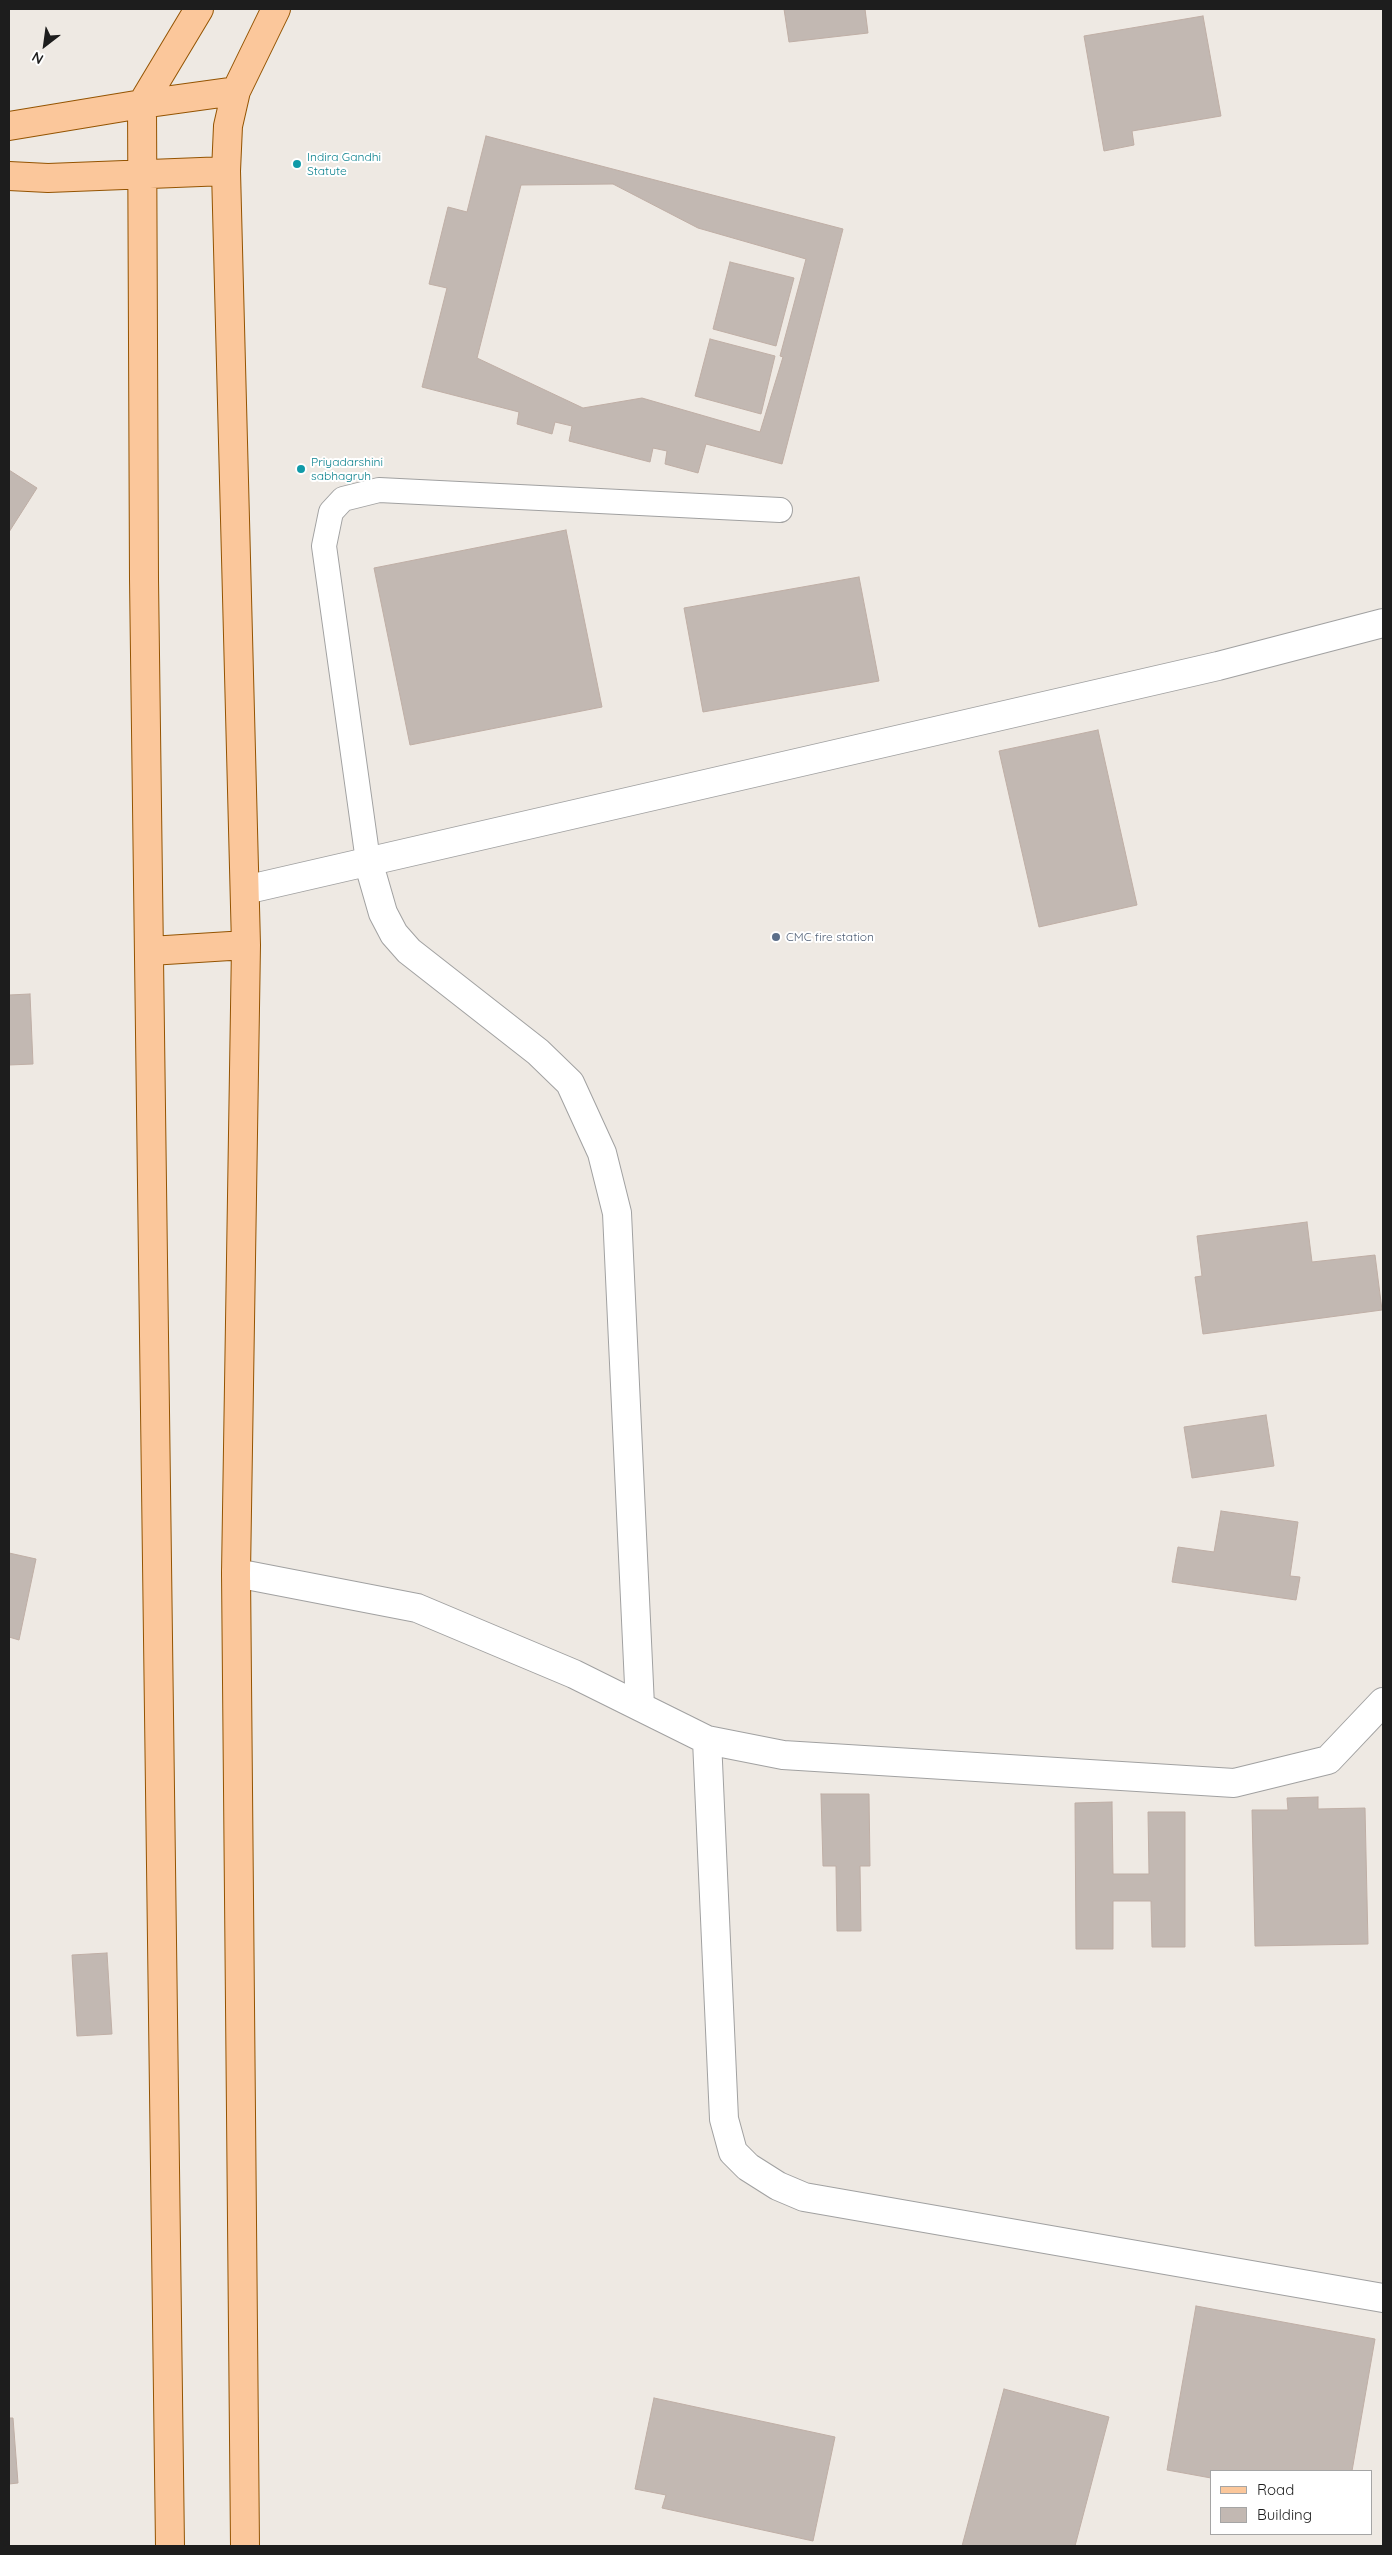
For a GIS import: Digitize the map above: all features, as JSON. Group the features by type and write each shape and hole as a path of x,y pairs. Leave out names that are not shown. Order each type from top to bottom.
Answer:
{"main road":[{"path":"170,2546 144,579 142,104 199,9"},
{"path":"245,2546 236,1572 246,945 226,172 228,126 236,91 276,9"},
{"path":"9,126 236,91"},
{"path":"9,176 48,178 226,172"},
{"path":"150,951 246,945"}],"street":[{"path":"245,890 1208,668 1383,623"},
{"path":"368,861 383,913 394,934 409,951 538,1052 570,1083 602,1153 617,1213 640,1706"},
{"path":"236,1572 417,1608 574,1674 707,1740 783,1755 1234,1783 1328,1760 1383,1702"},
{"path":"707,1740 724,2120 733,2152 748,2167 778,2186 804,2197 1383,2298"}],"lane":[{"path":"368,861 324,546 332,512 343,500 379,490 780,510"}],"building":[{"path":"784,9 865,9 868,33 789,42"},
{"path":"1203,16 1221,116 1132,131 1134,145 1104,151 1084,36"},
{"path":"486,136 843,229 782,464 706,444 698,473 665,464 667,451 653,448 650,462 569,441 572,426 555,422 552,434 517,424 519,412 422,387 447,288 429,284 448,207 467,212","holes":["613,184 698,228 806,259 780,356 783,357 760,432 642,398 583,408 477,358 521,185"]},
{"path":"730,262 794,278 776,346 713,329"},
{"path":"710,339 775,356 761,414 695,396"},
{"path":"9,470 37,488 9,532"},
{"path":"566,530 602,707 410,745 374,568"},
{"path":"859,577 879,681 703,712 684,608"},
{"path":"1098,730 1137,905 1039,927 999,751"},
{"path":"30,994 33,1064 9,1065 9,995"},
{"path":"1307,1222 1312,1262 1375,1255 1382,1310 1203,1334 1195,1277 1202,1276 1197,1236"},
{"path":"1266,1415 1274,1466 1192,1478 1184,1427"},
{"path":"1221,1511 1298,1522 1290,1576 1300,1577 1296,1600 1172,1582 1178,1547 1214,1552"},
{"path":"9,1553 36,1559 19,1640 9,1637"},
{"path":"821,1794 869,1794 870,1866 860,1866 861,1931 837,1931 836,1866 823,1866"},
{"path":"1318,1797 1318,1809 1365,1808 1368,1944 1255,1946 1252,1810 1288,1810 1287,1798"},
{"path":"1112,1802 1113,1874 1149,1874 1148,1812 1185,1812 1185,1947 1152,1947 1151,1901 1113,1901 1113,1949 1076,1949 1075,1803"},
{"path":"107,1953 112,2034 77,2036 72,1955"},
{"path":"1196,2306 1375,2339 1352,2470 1210,2470 1210,2478 1167,2470"},
{"path":"1004,2389 1109,2417 1075,2546 962,2546"},
{"path":"654,2398 835,2437 813,2541 662,2508 666,2495 635,2489"},
{"path":"9,2418 13,2418 18,2483 9,2484"}],"place":[{"name":"Indira Gandhi Statute","path":"297,164"},
{"name":"Priyadarshini sabhagruh","path":"301,469"},
{"name":"CMC fire station","path":"776,937"}]}
